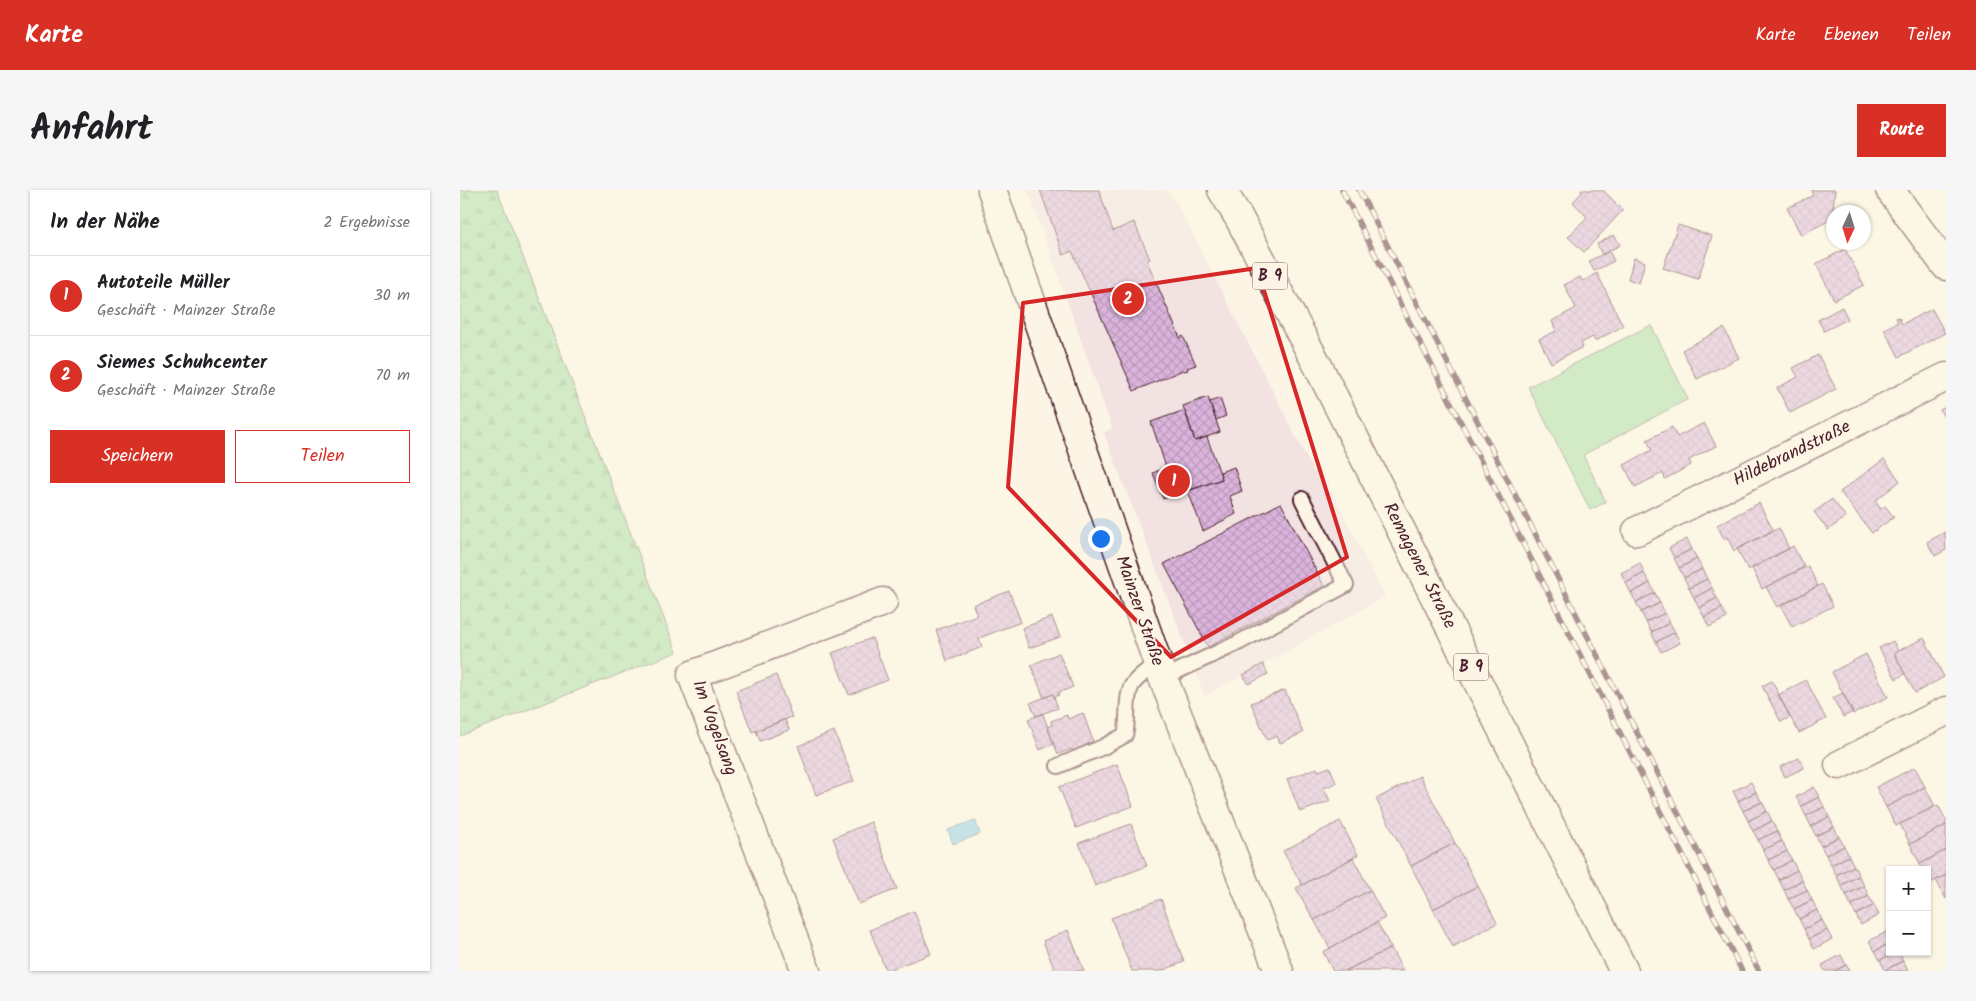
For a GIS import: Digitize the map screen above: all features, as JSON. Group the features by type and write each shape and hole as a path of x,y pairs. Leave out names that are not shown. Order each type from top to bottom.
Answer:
{"main road":[{"name":"Mainzer Straße","path":"992,190 1160,670 1280,971"},
{"name":"Remagener Straße","path":"1222,190 1322,373 1624,971"},
{"path":"1890,190 1946,266"},
{"name":"Hildebrandstraße","path":"1637,531 1946,376"},
{"name":"Im Vogelsang","path":"806,971 692,675 882,602"},
{"path":"1839,766 1946,711"}],"lane":[{"path":"1058,766 1104,747 1126,735 1131,688 1137,680 1238,643 1346,585 1302,498"}],"highlighted area":[{"path":"1257,268 1347,557 1171,657 1008,487 1023,303"}],"shaded area":[{"path":"1028,190 1166,190 1177,204 1314,472 1321,470 1385,597 1205,696 1104,433 1112,428"}],"green space":[{"path":"460,190 497,190 677,652 460,736"},
{"path":"1651,325 1688,399 1583,455 1606,502 1590,510 1528,387"}],"water":[{"path":"975,820 980,834 953,844 948,830"}],"building":[{"path":"1040,190 1099,190 1113,231 1134,222 1150,259 1147,261 1180,338 1183,336 1196,365 1187,368 1188,370 1183,370 1134,391 1072,251 1063,255"},
{"path":"1581,190 1603,190 1623,210 1584,252 1568,237 1587,217 1573,202 1582,192"},
{"path":"1812,190 1835,190 1833,205 1826,205 1826,222 1801,235 1787,208 1812,196"},
{"path":"1678,225 1712,236 1698,279 1663,268"},
{"path":"1614,235 1620,245 1602,255 1597,244"},
{"path":"1846,250 1864,285 1834,300 1816,264"},
{"path":"1609,251 1614,261 1594,271 1589,261"},
{"path":"1634,258 1645,262 1639,283 1628,279"},
{"path":"1597,273 1623,326 1595,341 1593,337 1581,343 1583,347 1551,363 1539,339 1556,331 1552,321 1576,308 1564,285 1580,277 1583,281"},
{"path":"1842,307 1848,319 1824,331 1818,320"},
{"path":"1932,309 1945,333 1899,357 1884,329 1898,322 1896,318 1899,317 1902,324"},
{"path":"1724,328 1739,358 1697,379 1682,350"},
{"path":"1818,355 1836,389 1790,413 1777,388 1798,377 1793,368"},
{"path":"1208,397 1220,432 1195,441 1183,406"},
{"path":"1220,398 1226,416 1216,420 1210,402"},
{"path":"1946,407 1946,421 1940,410"},
{"path":"1185,410 1195,441 1207,437 1222,479 1163,499 1153,473 1166,467 1151,422"},
{"path":"1704,423 1716,446 1689,460 1691,465 1665,479 1663,473 1635,487 1624,465 1652,450 1647,440 1672,427 1677,437"},
{"path":"1884,459 1900,481 1875,501 1881,509 1885,506 1894,517 1872,533 1840,492"},
{"path":"1234,467 1242,491 1230,496 1236,514 1203,531 1188,491 1222,479 1220,472"},
{"path":"1832,499 1846,517 1828,530 1814,512"},
{"path":"1281,503 1324,586 1208,647 1164,564"},
{"path":"1759,503 1773,530 1734,551 1727,537 1724,539 1717,525"},
{"path":"1779,528 1789,549 1748,570 1737,549"},
{"path":"1945,532 1946,550 1935,556 1927,542"},
{"path":"1687,539 1692,549 1674,558 1669,548"},
{"path":"1793,546 1804,567 1762,589 1752,568"},
{"path":"1692,549 1697,559 1679,568 1674,558"},
{"path":"1697,559 1702,569 1684,578 1679,568"},
{"path":"1640,563 1644,573 1626,583 1621,573"},
{"path":"1808,566 1818,586 1777,607 1766,587"},
{"path":"1702,569 1707,579 1689,588 1684,578"},
{"path":"1644,573 1650,583 1631,593 1626,583"},
{"path":"1707,579 1712,588 1694,598 1689,588"},
{"path":"1650,583 1655,593 1636,602 1631,593"},
{"path":"1822,584 1833,606 1792,627 1781,606"},
{"path":"1712,588 1717,598 1699,608 1694,598"},
{"path":"1009,591 1021,622 979,638 982,647 947,661 936,630 977,615 973,605"},
{"path":"1655,593 1660,603 1641,612 1636,602"},
{"path":"1717,598 1722,608 1704,617 1699,608"},
{"path":"1660,603 1665,613 1646,622 1641,612"},
{"path":"1722,608 1727,618 1709,627 1704,617"},
{"path":"1665,613 1670,623 1651,632 1646,622"},
{"path":"1052,617 1060,637 1029,648 1022,628"},
{"path":"1670,623 1675,632 1656,642 1651,632"},
{"path":"1675,632 1680,643 1661,652 1656,642"},
{"path":"872,638 888,680 849,695 832,653"},
{"path":"1924,638 1944,677 1915,693 1894,653"},
{"path":"1893,641 1898,651 1894,653 1905,674 1896,679 1879,648"},
{"path":"1059,653 1073,687 1058,693 1059,695 1054,697 1053,694 1044,698 1031,665"},
{"path":"1866,654 1888,697 1853,714 1832,672"},
{"path":"1263,664 1268,674 1249,684 1243,675"},
{"path":"776,675 792,717 752,732 736,691"},
{"path":"1806,680 1826,719 1799,733 1778,695"},
{"path":"1772,681 1790,717 1781,722 1762,686"},
{"path":"1285,690 1303,733 1280,743 1277,736 1267,740 1251,703"},
{"path":"1843,693 1853,712 1843,717 1833,698"},
{"path":"1053,694 1058,708 1036,716 1030,703"},
{"path":"1083,713 1093,741 1081,748 1083,752 1074,756 1072,749 1058,754 1047,727 1052,725 1051,721 1067,715 1068,719"},
{"path":"1043,714 1054,744 1040,750 1028,719"},
{"path":"785,719 789,730 760,741 756,731"},
{"path":"834,731 854,781 816,795 798,746"},
{"path":"1799,758 1804,768 1785,777 1780,767"},
{"path":"1117,764 1133,806 1076,828 1059,787"},
{"path":"1330,767 1336,783 1324,788 1330,801 1300,812 1287,779 1317,768 1318,771"},
{"path":"1915,767 1925,787 1886,807 1876,787"},
{"path":"1420,776 1455,843 1411,866 1376,799"},
{"path":"1751,782 1756,792 1738,801 1733,791"},
{"path":"1814,787 1819,797 1801,806 1796,797"},
{"path":"1925,787 1935,806 1896,826 1886,807"},
{"path":"1756,792 1762,802 1743,811 1738,801"},
{"path":"1819,797 1824,807 1806,816 1801,806"},
{"path":"1762,802 1767,811 1748,821 1743,811"},
{"path":"1938,805 1946,820 1946,825 1910,844 1900,824"},
{"path":"1824,807 1829,817 1811,826 1806,816"},
{"path":"1767,811 1772,821 1753,831 1748,821"},
{"path":"1829,817 1834,827 1816,836 1811,826"},
{"path":"1340,821 1358,855 1302,885 1283,851"},
{"path":"1772,821 1777,831 1758,840 1753,831"},
{"path":"871,822 897,889 859,904 833,838"},
{"path":"1131,824 1147,866 1095,886 1079,843"},
{"path":"1946,825 1946,850 1920,864 1910,844"},
{"path":"1834,827 1839,837 1821,846 1816,836"},
{"path":"1777,831 1782,841 1763,850 1758,840"},
{"path":"1839,837 1844,846 1826,855 1821,846"},
{"path":"1782,841 1787,851 1768,860 1763,850"},
{"path":"1455,843 1478,886 1433,909 1411,866"},
{"path":"1844,846 1849,856 1831,865 1826,855"},
{"path":"1946,850 1946,875 1931,882 1931,866 1921,866 1920,864"},
{"path":"1787,851 1792,860 1774,870 1768,860"},
{"path":"1849,856 1854,866 1836,875 1831,865"},
{"path":"1353,858 1370,890 1314,920 1296,888"},
{"path":"1792,860 1797,870 1779,880 1774,870"},
{"path":"1854,866 1859,876 1841,885 1836,875"},
{"path":"1797,870 1802,880 1784,890 1779,880"},
{"path":"1946,875 1946,899 1936,880"},
{"path":"1859,876 1864,886 1846,895 1841,885"},
{"path":"1802,880 1807,890 1788,899 1784,890"},
{"path":"1478,886 1497,923 1453,947 1433,909"},
{"path":"1864,886 1869,896 1851,905 1846,895"},
{"path":"1370,890 1385,918 1330,948 1314,920"},
{"path":"1807,890 1812,900 1794,909 1788,899"},
{"path":"1869,896 1874,905 1856,915 1851,905"},
{"path":"1161,899 1184,962 1161,971 1132,971 1111,918"},
{"path":"1812,900 1817,910 1799,919 1794,909"},
{"path":"1874,905 1879,915 1861,925 1856,915"},
{"path":"1817,910 1822,920 1804,929 1799,919"},
{"path":"914,911 931,954 886,971 870,930"},
{"path":"1822,920 1827,930 1809,939 1804,929"},
{"path":"1377,922 1391,948 1345,971 1333,971 1323,952"},
{"path":"1068,930 1084,971 1055,971 1043,941"},
{"path":"1827,930 1832,939 1814,949 1809,939"},
{"path":"1886,932 1886,945 1875,951 1869,941"},
{"path":"1886,945 1886,956 1888,956 1880,960 1875,951"},
{"path":"1391,948 1403,971 1345,971"},
{"path":"1841,955 1846,965 1834,971 1825,971 1822,965"},
{"path":"1888,956 1901,956 1903,961 1885,970 1880,960"},
{"path":"1903,961 1908,971 1885,971 1885,970"},
{"path":"1846,965 1850,971 1834,971"}],"railway":[{"path":"1342,190 1742,971"},
{"path":"1359,190 1759,971"}],"place":[{"name":"Siemes Schuhcenter","path":"1128,299"},
{"name":"Autoteile Müller","path":"1174,481"}]}
